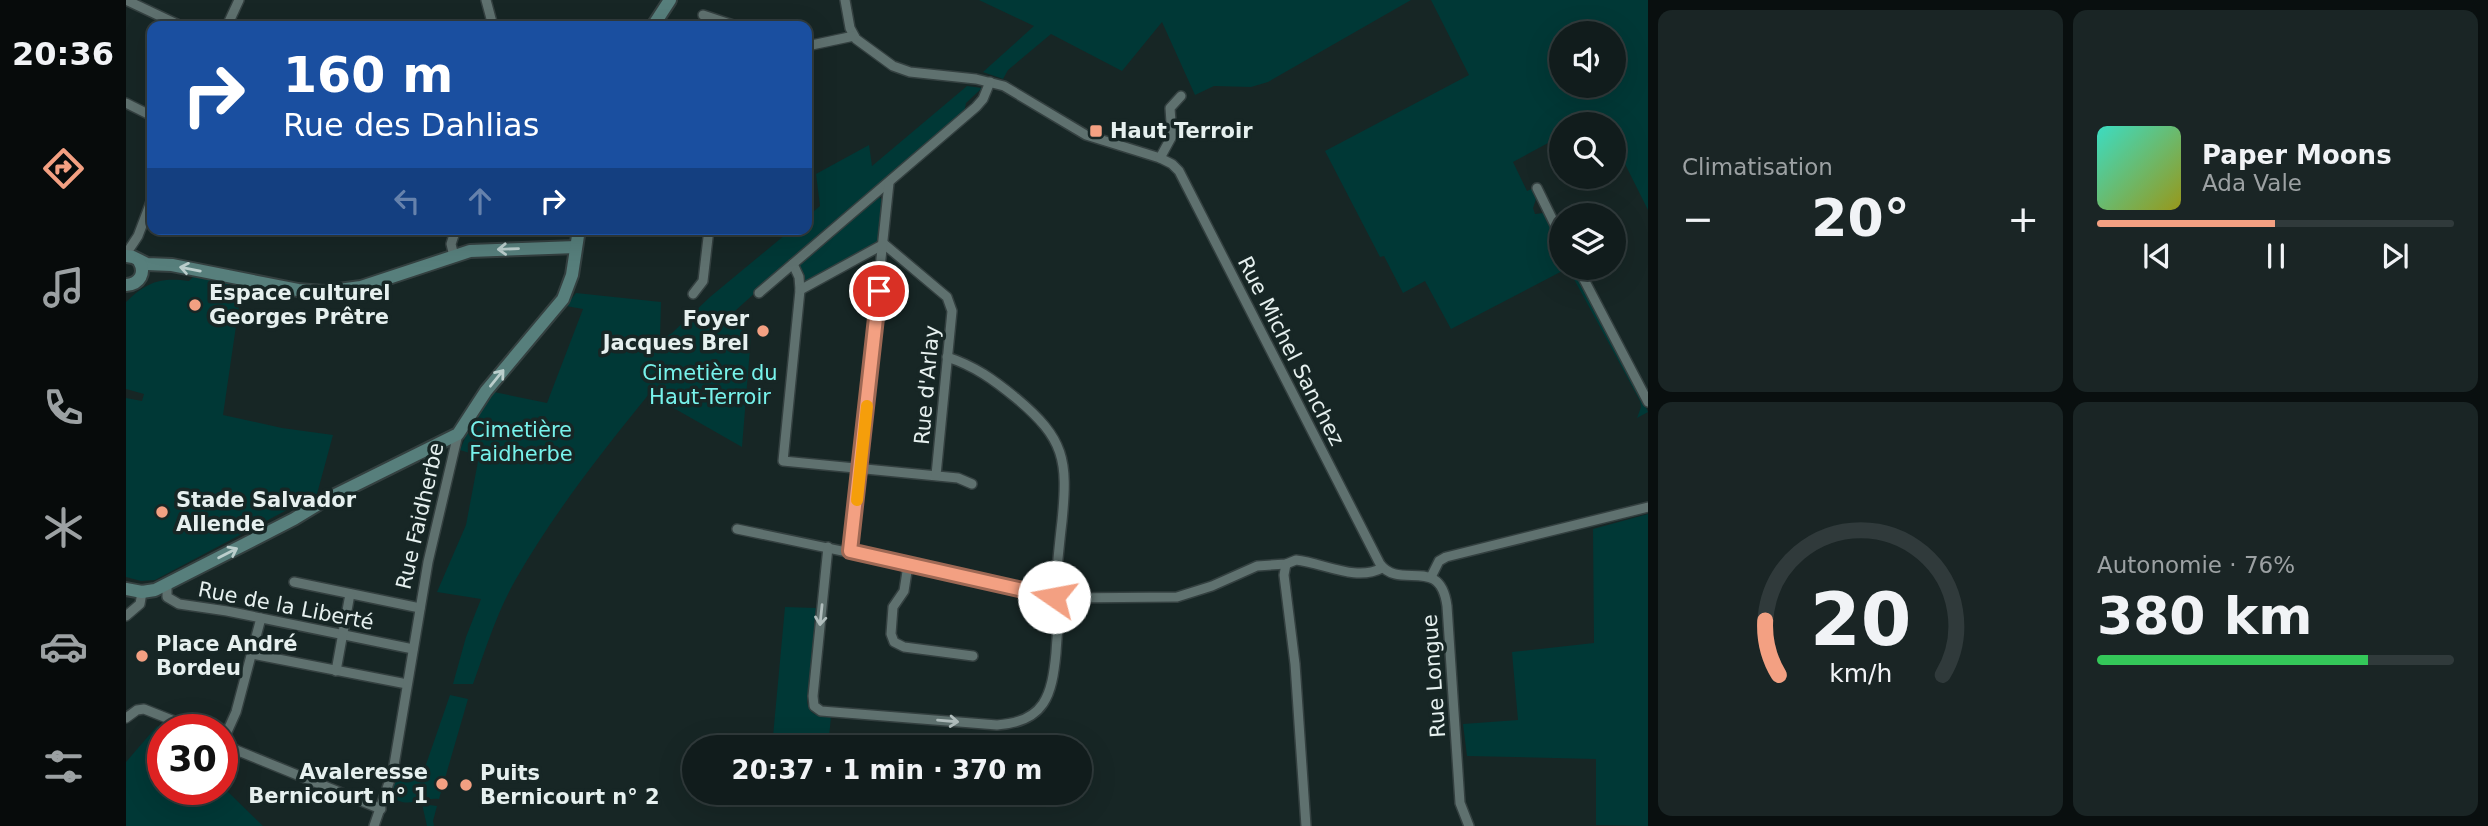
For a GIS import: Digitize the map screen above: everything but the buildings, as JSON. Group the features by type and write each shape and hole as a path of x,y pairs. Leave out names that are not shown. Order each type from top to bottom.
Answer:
{"street":[{"path":"229,21 239,0"},
{"path":"486,0 492,21"},
{"path":"656,21 670,0"},
{"path":"812,45 854,36 845,0"},
{"path":"126,1 170,21"},
{"path":"703,15 721,21"},
{"name":"Rue Michel Sanchez","path":"854,36 883,60 905,70 990,82 1015,92 1086,135 1160,158 1175,167 1188,185 1382,568"},
{"path":"759,293 976,107 983,99 990,82"},
{"path":"1160,158 1172,136 1170,108 1181,96"},
{"path":"126,103 147,114"},
{"path":"850,551 889,183"},
{"path":"1537,188 1549,212"},
{"path":"132,257 147,212"},
{"path":"454,235 451,244 454,257"},
{"name":"Rue Faidherbe","path":"374,826 393,771 428,562 458,433 478,402 563,299 571,282 578,235"},
{"path":"693,294 703,281 708,235"},
{"path":"800,290 884,244"},
{"name":"Rue d'Arlay","path":"884,244 949,300 951,311 936,475"},
{"path":"132,257 324,292 361,287 476,250 576,247"},
{"path":"127,286 141,277 142,268 132,257"},
{"path":"793,264 799,277 800,290 783,461 962,478 972,484"},
{"path":"1583,280 1648,402"},
{"path":"828,547 813,700 816,708 821,711 997,725 1026,719 1041,706 1052,685 1065,482 1063,461 1057,443 1039,418 989,376 947,357"},
{"path":"126,589 150,592 458,433"},
{"path":"737,528 1057,597 1177,597 1212,586 1257,566 1286,564 1293,560 1365,575 1382,568 1394,574 1423,575 1431,578 1440,561 1446,557 1648,507"},
{"path":"1286,564 1284,575 1295,664 1306,826"},
{"path":"908,565 904,591 893,607 891,634 894,642 904,647 973,656"},
{"name":"Rue Longue","path":"1431,578 1441,587 1446,601 1460,803 1469,826"},
{"path":"295,582 420,608"},
{"name":"Rue de la Liberté","path":"167,584 167,597 177,604 413,649"},
{"path":"126,617 140,604 142,592"},
{"path":"336,671 350,594"},
{"path":"235,714 261,618"},
{"path":"252,654 407,684"},
{"path":"126,719 137,710 144,709 157,714"},
{"path":"238,751 381,809"}],"green space":[{"path":"979,0 1411,0 1268,82 1251,87 1214,86 1195,95 1162,22 1122,71 1051,34 1008,70 1003,79 983,72 1034,26"},
{"path":"1431,0 1648,0 1648,210 1626,166 1626,112 1549,112 1549,142 1513,162 1527,191 1534,188 1537,196 1533,208 1535,214 1544,213 1549,222 1549,278 1451,329 1425,281 1403,293 1384,256 1380,257 1325,151 1469,75"},
{"path":"967,86 982,88 966,103 964,113 725,320 751,336 742,447 649,394 579,484 516,579 492,630 473,684 453,684 466,637 481,599 437,592 466,525 479,456 460,450 472,422 494,392 547,403 583,309 566,306 576,293 661,302 660,340 672,333 710,297 785,235 812,235 812,213 820,206 816,174 869,145 872,166"},
{"path":"877,196 883,200 878,243 803,284 797,265"},
{"path":"193,277 242,285 223,415 282,428 333,435 317,494 155,580 141,581 126,577 126,398 142,401 144,394 126,389 126,302 154,282 189,281"},
{"path":"1574,280 1580,280 1632,376 1648,412 1637,418 1641,407"},
{"path":"1648,514 1648,826 1596,825 1596,759 1467,756 1463,724 1518,720 1512,652 1594,643 1593,529"},
{"path":"785,607 816,608 807,702 815,714 831,717 829,735 773,735"},
{"path":"450,695 468,699 439,799 401,802 390,794 396,778 421,779"},
{"path":"147,738 147,805 238,805 238,802 263,826 126,826 126,762"},
{"path":"422,804 437,806 434,826 427,826"}],"slow traffic":[{"path":"857,500 867,406"}],"place":[{"name":"Haut Terroir","path":"1096,131"},
{"name":"Espace culturel Georges Prêtre","path":"195,305"},
{"name":"Foyer Jacques Brel","path":"763,331"},
{"name":"Stade Salvador Allende","path":"162,512"},
{"name":"Place André Bordeu","path":"142,656"},
{"name":"Avaleresse Bernicourt n° 1","path":"442,784"},
{"name":"Puits Bernicourt n° 2","path":"466,785"}],"route":[{"path":"879,291 850,551 1054,597"}],"park label":[{"name":"Cimetière du Haut-Terroir","path":"710,385"},
{"name":"Cimetière Faidherbe","path":"521,442"}]}
